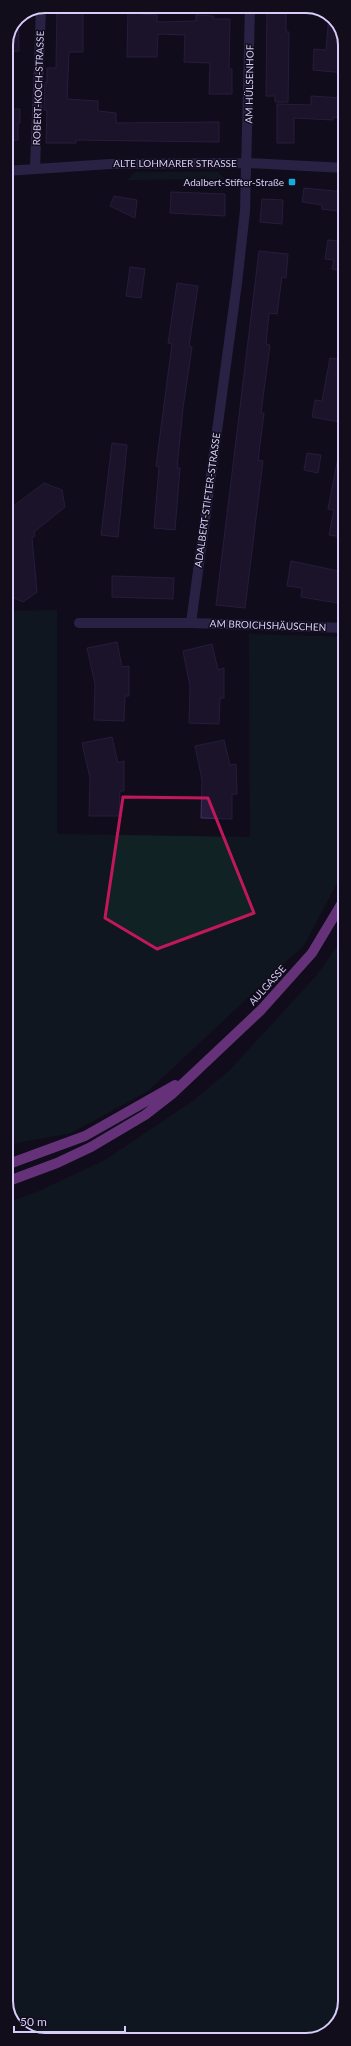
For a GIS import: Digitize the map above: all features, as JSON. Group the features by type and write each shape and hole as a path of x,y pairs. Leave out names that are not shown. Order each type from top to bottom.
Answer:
{"main road":[{"name":"AULGASSE","path":"192,1075 261,1010 312,953 338,910"},
{"path":"13,1162 85,1136 192,1075"},
{"path":"13,1179 57,1163 91,1147 145,1115 172,1094 192,1075"}],"street":[{"name":"AM HÜLSENHOF","path":"247,163 250,13"},
{"name":"ROBERT-KOCH-STRASSE","path":"35,168 41,14"},
{"name":"ALTE LOHMARER STRASSE","path":"13,170 110,164 247,163 338,168"},
{"name":"ADALBERT-STIFTER-STRASSE","path":"191,623 237,283 245,211 247,163"},
{"name":"AM BROICHSHÄUSCHEN","path":"78,623 191,623 338,628"}],"highlighted area":[{"path":"123,797 208,798 254,913 157,949 105,918"}],"shaded area":[{"path":"136,172 218,172 225,179 127,180"},
{"path":"57,610 57,834 250,837 249,634 338,637 338,881 304,945 148,1091 71,1133 13,1144 13,611"},
{"path":"338,945 338,2000 336,2013 333,2019 320,2030 310,2033 43,2033 33,2031 27,2028 17,2017 13,2005 13,1201 37,1192 105,1160 193,1101 230,1070 317,975"}],"building":[{"path":"57,13 83,13 83,52 69,52 67,99 98,101 98,111 116,113 116,123 219,122 219,142 76,140 76,143 46,143 47,110 44,110 45,82 47,83 47,68 56,68"},
{"path":"128,13 157,15 157,22 196,21 196,15 214,16 213,19 230,19 229,69 232,69 232,94 209,94 210,63 184,62 185,35 158,34 157,57 127,57"},
{"path":"267,13 286,13 286,32 289,32 288,102 275,102 275,96 266,96"},
{"path":"328,23 335,31 338,41 338,72 313,70 314,49 326,50"},
{"path":"18,27 19,51 13,51 15,33"},
{"path":"311,96 338,98 338,118 333,117 333,120 294,118 294,143 277,143 277,104 311,105"},
{"path":"13,109 20,109 18,140 13,140"},
{"path":"304,188 338,191 338,211 322,209 322,205 302,202"},
{"path":"171,192 225,194 225,216 170,213"},
{"path":"114,196 137,200 135,218 110,206"},
{"path":"262,199 283,200 282,224 260,222"},
{"path":"338,234 338,270 332,269 334,260 325,259 328,240 337,241"},
{"path":"259,251 288,254 286,278 282,277 277,314 269,313 266,344 270,345 261,413 264,413 258,460 263,461 245,608 216,605"},
{"path":"130,267 145,269 141,298 126,296"},
{"path":"177,283 198,286 189,346 192,347 183,408 177,468 180,468 175,530 154,528 159,467 156,466 172,344 168,343"},
{"path":"330,358 338,359 338,422 312,417 315,400 322,401"},
{"path":"112,443 127,445 118,537 101,535"},
{"path":"307,453 321,455 318,473 304,470"},
{"path":"338,458 338,536 329,535 334,510 328,509"},
{"path":"44,483 62,490 65,507 34,532 35,536 32,538 37,592 23,602 13,598 13,506"},
{"path":"291,561 338,571 338,603 301,597 302,588 287,586"},
{"path":"112,576 174,578 173,599 112,597"},
{"path":"117,642 122,667 129,666 129,696 125,696 124,721 94,720 95,684 87,648"},
{"path":"212,644 218,670 224,668 224,698 220,698 219,724 189,723 190,686 183,651"},
{"path":"112,737 118,763 124,761 124,791 120,791 119,816 89,816 90,778 82,743"},
{"path":"224,740 230,765 236,764 237,794 232,794 232,819 201,818 202,780 195,746"}],"place":[{"name":"Adalbert-Stifter-Straße","path":"292,182"}]}
